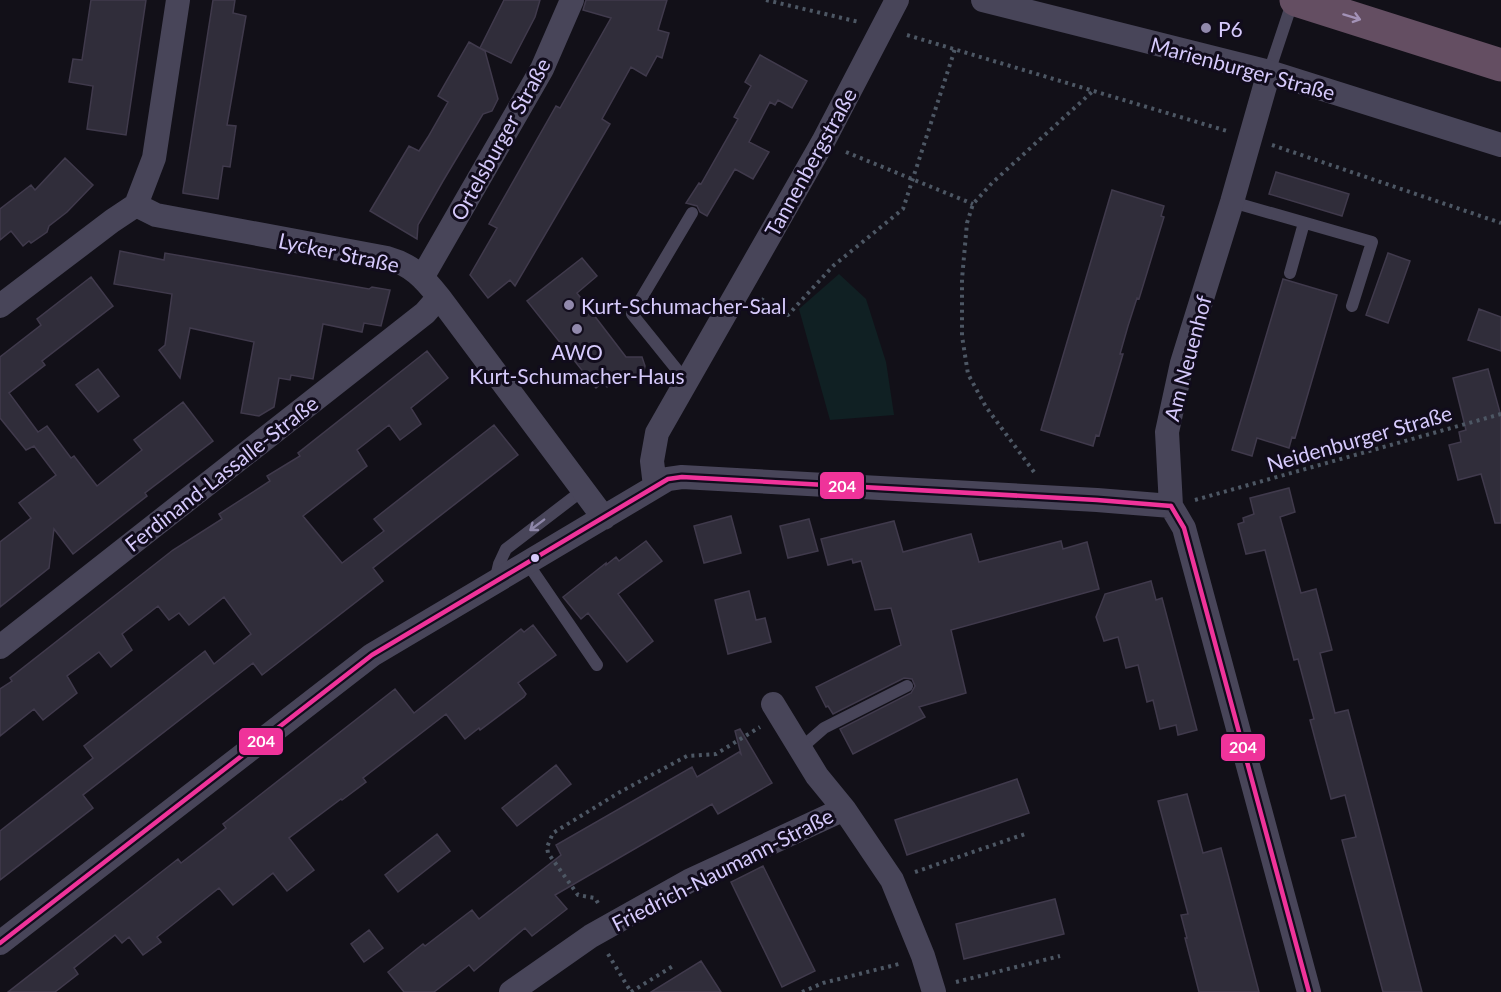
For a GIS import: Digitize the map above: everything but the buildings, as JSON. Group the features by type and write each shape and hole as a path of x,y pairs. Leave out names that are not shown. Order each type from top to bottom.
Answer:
{"highway":[{"path":"1294,0 1501,64"}],"street":[{"path":"0,306 112,221 136,206 154,158 178,0"},
{"name":"Ortelsburger Straße","path":"423,276 542,69 572,0"},
{"name":"Tannenbergstraße","path":"655,486 652,461 657,433 823,142 897,0"},
{"name":"Marienburger Straße","path":"983,0 1269,72 1501,145"},
{"name":"Am Neuenhof","path":"1269,72 1182,363 1167,432 1171,506 1184,528 1309,992"},
{"name":"Lycker Straße","path":"136,206 156,215 387,258 399,261 423,276 604,518"},
{"name":"Ferdinand-Lassalle-Straße","path":"0,647 425,313 439,297"},
{"path":"0,943 377,652 668,479 682,477 1052,497 1171,506"},
{"name":"Friedrich-Naumann-Straße","path":"777,709 817,776 844,808 892,880 923,956 933,990"},
{"name":"Friedrich-Naumann-Straße","path":"511,992 604,929 689,881 844,808"}],"lane":[{"path":"1269,72 1294,0"},
{"path":"1232,202 1372,242 1352,306"},
{"path":"686,381 632,314 692,213"},
{"path":"1290,273 1304,223"},
{"path":"495,583 499,564 506,549 583,490"},
{"path":"528,564 597,665"},
{"path":"800,749 824,728 907,686"}],"path":[{"path":"766,0 882,27 1251,137 1501,223"},
{"path":"740,287 788,315 833,266 903,209 955,49"},
{"path":"1052,497 986,407 968,374 962,336 962,279 967,223 973,204 992,183 1094,91"},
{"path":"823,142 973,204"},
{"name":"Neidenburger Straße","path":"1225,491 1501,414"},
{"path":"673,966 631,992 604,929 595,898 578,895 548,853 547,848 553,833 620,792 687,756 716,754 777,709"},
{"path":"892,880 1025,834"},
{"path":"802,992 823,983 923,956"},
{"path":"933,990 1060,956"}],"shaded area":[{"path":"839,274 866,299 886,362 894,415 830,420 799,309"}],"transit line":[{"name":"204","path":"0,943 372,655 668,479 682,477 1171,506"},
{"name":"204","path":"1171,506 1184,528 1309,992"}],"place":[{"name":"P6","path":"1206,28"},
{"name":"Kurt-Schumacher-Saal","path":"569,305"},
{"name":"AWO Kurt-Schumacher-Haus","path":"577,329"}]}
